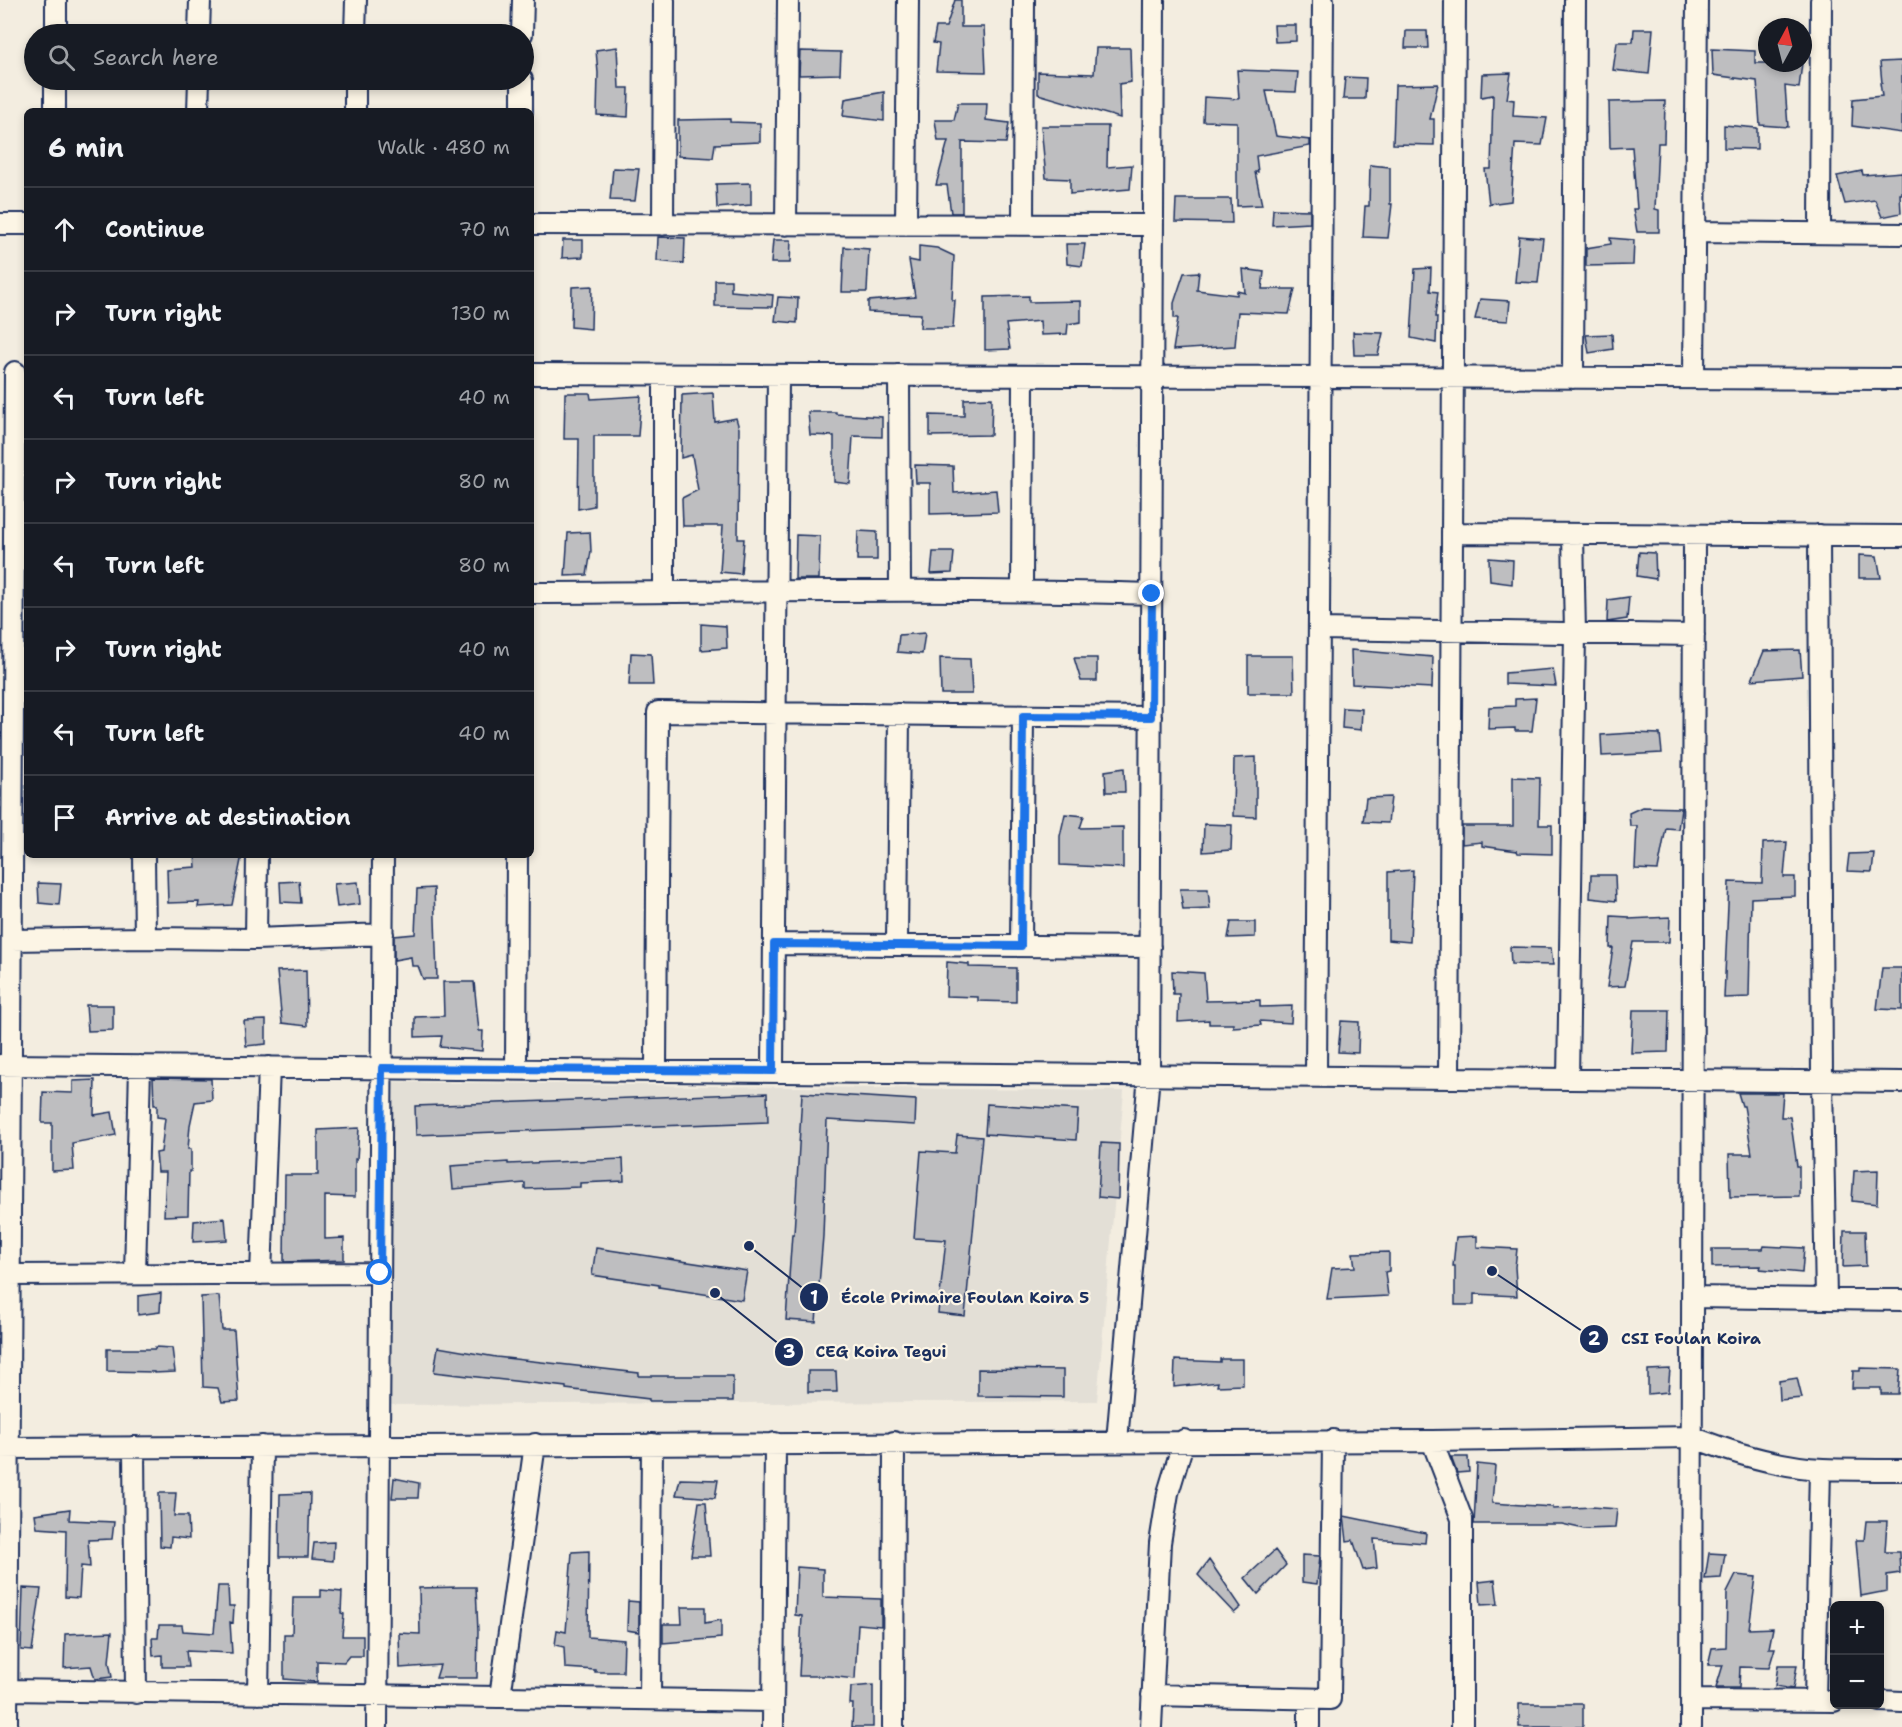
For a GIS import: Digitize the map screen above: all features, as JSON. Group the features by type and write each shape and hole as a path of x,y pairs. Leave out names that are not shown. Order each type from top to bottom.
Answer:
{"street":[{"path":"56,0 56,24"},
{"path":"199,24 200,0"},
{"path":"355,24 356,0"},
{"path":"522,24 523,0"},
{"path":"663,225 664,0"},
{"path":"786,225 788,0"},
{"path":"906,225 908,0"},
{"path":"1023,225 1024,0"},
{"path":"1117,1441 1149,1075 1154,0"},
{"path":"1316,1076 1323,0"},
{"path":"1449,1078 1455,0"},
{"path":"1573,378 1575,0"},
{"path":"1694,378 1697,0"},
{"path":"1820,233 1821,0"},
{"path":"55,90 55,108"},
{"path":"198,108 199,90"},
{"path":"355,90 355,108"},
{"path":"522,90 522,108"},
{"path":"0,224 24,224"},
{"path":"534,224 1154,225"},
{"path":"1695,232 1902,234"},
{"path":"8,1727 4,1448 10,1275 5,1065 12,940 14,372"},
{"path":"534,374 1902,379"},
{"path":"664,375 664,592"},
{"path":"773,1071 778,375"},
{"path":"899,375 900,591"},
{"path":"1022,590 1023,376"},
{"path":"1452,533 1902,536"},
{"path":"1568,1079 1575,633 1573,535"},
{"path":"1820,535 1822,1081 1826,1299"},
{"path":"1691,1727 1694,536"},
{"path":"534,593 1022,590 1152,594"},
{"path":"1319,629 1694,635"},
{"path":"656,1070 658,712 1151,717"},
{"path":"897,945 899,714"},
{"path":"1021,946 1023,716"},
{"path":"144,858 145,938"},
{"path":"256,939 258,858"},
{"path":"377,1727 383,858"},
{"path":"516,1069 517,858"},
{"path":"12,940 256,939 383,934"},
{"path":"774,944 1150,947"},
{"path":"5,1065 1902,1082"},
{"path":"135,1274 140,1066"},
{"path":"261,1274 269,1067"},
{"path":"10,1275 380,1273"},
{"path":"1692,1297 1902,1300"},
{"path":"4,1448 1184,1440 1432,1441 1692,1437 1751,1457 1820,1469 1902,1470"},
{"path":"1151,1727 1160,1543 1168,1492 1184,1440"},
{"path":"1152,1695 1330,1699 1333,1440"},
{"path":"1432,1441 1462,1519 1462,1727"},
{"path":"893,1727 894,1442"},
{"path":"772,1727 775,1443"},
{"path":"500,1697 535,1444"},
{"path":"650,1698 652,1444"},
{"path":"258,1694 262,1446"},
{"path":"134,1447 136,1693"},
{"path":"1691,1700 1825,1701 1820,1469"},
{"path":"8,1690 773,1701"},
{"path":"1309,1699 1309,1727"},
{"path":"1884,1701 1902,1702"}],"shaded area":[{"path":"391,1082 1124,1091 1097,1401 386,1405"}],"building":[{"path":"955,0 961,0 961,27 984,27 986,72 936,71 939,44 933,43 936,27 946,27"},
{"path":"1274,25 1296,25 1296,41 1275,42"},
{"path":"1634,29 1653,29 1649,74 1613,70 1617,42 1633,42"},
{"path":"1406,31 1427,31 1428,48 1405,48"},
{"path":"617,47 619,88 629,88 628,117 597,115 596,50"},
{"path":"1096,48 1130,48 1131,82 1119,84 1120,118 1038,94 1038,72 1094,74"},
{"path":"1712,49 1755,51 1758,72 1801,72 1799,88 1785,86 1788,127 1760,125 1757,81 1713,75"},
{"path":"800,51 841,52 840,74 799,75"},
{"path":"1902,61 1902,133 1852,126 1853,99 1882,96 1880,62"},
{"path":"1237,70 1298,72 1296,92 1266,91 1276,136 1310,140 1310,146 1256,156 1258,172 1255,172 1262,205 1237,206 1237,122 1203,121 1204,97 1239,99"},
{"path":"1511,73 1507,99 1514,100 1513,116 1547,118 1542,145 1515,144 1511,201 1489,204 1485,169 1491,169 1493,95 1481,97 1482,74"},
{"path":"1345,77 1366,78 1365,99 1343,99"},
{"path":"1438,84 1430,119 1434,119 1434,145 1393,144 1395,85"},
{"path":"884,92 884,121 843,116 845,99"},
{"path":"1665,101 1664,143 1658,143 1655,209 1659,210 1659,232 1637,232 1633,209 1637,209 1632,147 1610,148 1609,102"},
{"path":"958,103 987,103 986,120 1009,123 1006,143 962,142 962,213 951,213 947,185 936,185 948,141 938,141 935,120 954,120"},
{"path":"730,119 730,122 760,123 760,142 715,144 713,158 678,156 678,120"},
{"path":"1724,125 1757,128 1757,149 1724,148"},
{"path":"1041,126 1108,126 1107,167 1132,165 1130,189 1070,194 1070,179 1046,178"},
{"path":"1370,165 1390,167 1390,204 1392,204 1388,238 1363,237 1365,206 1369,206"},
{"path":"613,168 639,169 635,201 610,200"},
{"path":"1862,171 1863,175 1902,172 1901,213 1882,217 1875,200 1845,204 1837,176"},
{"path":"751,183 751,205 717,208 716,184"},
{"path":"1176,199 1231,199 1232,223 1175,222"},
{"path":"1273,209 1310,210 1310,223 1272,225"},
{"path":"1519,236 1543,238 1538,283 1515,282"},
{"path":"658,237 685,238 684,264 657,261"},
{"path":"1610,238 1634,240 1633,265 1586,266 1586,248 1611,244"},
{"path":"563,240 583,240 583,257 562,258"},
{"path":"773,240 791,240 790,263 771,263"},
{"path":"1066,244 1085,244 1082,266 1067,264"},
{"path":"919,246 937,248 954,256 953,328 920,328 921,314 868,312 868,301 915,297 909,260 919,262"},
{"path":"844,247 869,249 867,292 842,292"},
{"path":"1431,268 1430,291 1438,292 1435,317 1437,317 1436,343 1411,338 1415,269"},
{"path":"1243,269 1264,272 1262,289 1295,289 1289,314 1238,312 1235,346 1173,350 1178,318 1174,318 1174,303 1184,273 1199,272 1197,290 1237,295 1237,291 1245,293"},
{"path":"715,280 731,280 731,291 773,295 772,307 715,306"},
{"path":"592,286 591,329 571,327 572,287"},
{"path":"1029,296 1029,302 1081,301 1081,322 1068,324 1067,334 1041,335 1040,321 1006,324 1010,349 985,350 985,297"},
{"path":"778,297 798,298 797,323 775,321"},
{"path":"1480,299 1510,301 1508,321 1475,319"},
{"path":"1353,332 1383,333 1378,355 1354,355"},
{"path":"1612,334 1613,349 1589,353 1586,335"},
{"path":"565,393 590,393 591,399 641,396 638,436 594,436 594,506 578,509 579,439 564,439"},
{"path":"713,393 715,422 736,418 739,428 738,539 744,539 741,574 720,572 723,526 683,526 682,498 698,490 692,455 681,458 682,395"},
{"path":"992,398 991,435 930,436 930,415 964,416 964,399"},
{"path":"808,412 836,412 836,414 882,417 882,437 853,436 850,484 834,482 834,436 810,435"},
{"path":"915,465 953,466 954,493 996,490 998,512 930,514 930,483 916,483"},
{"path":"858,531 877,532 877,560 857,560"},
{"path":"590,532 591,551 587,575 565,576 568,533"},
{"path":"796,535 820,536 819,579 795,579"},
{"path":"933,552 954,552 952,573 931,574"},
{"path":"1639,552 1655,553 1656,579 1637,576"},
{"path":"1859,555 1877,556 1881,578 1859,578"},
{"path":"1489,558 1513,560 1512,584 1490,581"},
{"path":"1629,597 1627,619 1607,622 1608,600"},
{"path":"701,624 726,626 727,648 701,650"},
{"path":"925,633 922,654 897,652 899,635"},
{"path":"1351,650 1433,657 1432,688 1352,684"},
{"path":"1800,650 1802,676 1752,680 1764,651"},
{"path":"631,653 651,654 653,685 629,685"},
{"path":"1248,656 1293,656 1294,693 1248,693"},
{"path":"940,658 970,659 972,694 941,694"},
{"path":"1074,658 1097,658 1097,681 1081,681"},
{"path":"1553,669 1556,686 1505,684 1505,673"},
{"path":"1536,698 1532,731 1515,731 1515,728 1488,729 1489,707 1515,706 1515,699"},
{"path":"1343,708 1362,709 1361,730 1342,728"},
{"path":"1660,734 1662,753 1602,756 1601,735"},
{"path":"1256,757 1256,817 1233,816 1234,758"},
{"path":"1124,768 1125,792 1106,792 1105,771"},
{"path":"1513,777 1540,778 1539,825 1552,825 1552,854 1518,853 1482,846 1482,842 1462,844 1462,826 1513,826"},
{"path":"1391,797 1388,823 1363,822 1366,798"},
{"path":"1642,807 1681,808 1678,829 1666,828 1658,870 1635,869 1637,826 1630,826 1629,813"},
{"path":"1065,814 1084,816 1080,828 1123,827 1123,868 1060,865 1060,836"},
{"path":"1204,824 1232,825 1231,850 1203,852"},
{"path":"1787,842 1784,877 1795,877 1795,896 1751,898 1749,997 1724,998 1729,882 1762,883 1763,843"},
{"path":"1874,853 1872,872 1847,871 1849,854"},
{"path":"195,858 241,858 232,905 198,907 199,902 168,903 167,869 196,867"},
{"path":"1413,870 1410,942 1388,940 1388,872"},
{"path":"1591,875 1615,875 1616,901 1590,898"},
{"path":"299,881 301,903 281,902 280,882"},
{"path":"358,882 360,904 337,907 334,884"},
{"path":"38,883 61,884 59,905 39,903"},
{"path":"434,888 437,979 423,979 418,966 412,966 411,957 394,960 394,936 415,934 417,889"},
{"path":"1180,889 1208,889 1210,909 1183,910"},
{"path":"1611,916 1629,917 1629,919 1670,917 1669,942 1633,942 1625,986 1607,987 1613,948 1610,948"},
{"path":"1231,922 1255,922 1255,937 1228,938"},
{"path":"1510,947 1551,948 1553,965 1511,964"},
{"path":"947,962 969,964 969,967 1016,968 1016,1002 978,1001 978,997 946,996"},
{"path":"1882,968 1902,968 1902,1010 1877,1009"},
{"path":"306,970 307,1026 282,1023 277,971"},
{"path":"1172,971 1204,973 1206,1001 1260,1000 1260,1007 1292,1006 1291,1023 1260,1021 1261,1025 1233,1027 1233,1024 1209,1024 1209,1020 1178,1022 1179,994 1173,994"},
{"path":"443,982 474,982 479,1031 483,1031 482,1051 440,1047 442,1036 415,1037 415,1017 444,1016"},
{"path":"86,1005 113,1005 113,1030 88,1031"},
{"path":"1633,1010 1669,1010 1668,1052 1631,1053"},
{"path":"266,1020 266,1044 246,1046 244,1021"},
{"path":"1341,1021 1359,1022 1358,1053 1338,1052"},
{"path":"153,1078 211,1079 212,1100 195,1102 190,1125 188,1149 191,1149 191,1171 189,1171 188,1215 164,1216 166,1172 158,1172 156,1153 161,1152 165,1118 157,1117"},
{"path":"95,1080 94,1115 112,1112 116,1135 72,1143 74,1170 52,1171 52,1123 42,1123 43,1092 73,1093 73,1081"},
{"path":"767,1093 768,1122 416,1135 415,1106"},
{"path":"802,1093 916,1100 915,1125 827,1120 823,1236 816,1322 786,1320 792,1234 794,1234"},
{"path":"1738,1093 1783,1093 1781,1117 1790,1117 1797,1166 1799,1166 1799,1196 1730,1197 1729,1154 1752,1154 1744,1106 1742,1106"},
{"path":"987,1104 1078,1110 1076,1140 985,1134"},
{"path":"359,1128 357,1159 355,1159 355,1197 325,1196 325,1239 344,1238 344,1260 284,1262 285,1175 318,1175 318,1130"},
{"path":"957,1135 982,1137 965,1316 938,1313 946,1240 914,1238 921,1151 955,1153"},
{"path":"1101,1143 1119,1144 1118,1199 1098,1197"},
{"path":"623,1159 624,1181 580,1183 580,1187 525,1189 525,1183 453,1189 451,1166"},
{"path":"1878,1170 1877,1204 1852,1201 1854,1171"},
{"path":"225,1218 227,1240 193,1242 194,1221"},
{"path":"1844,1231 1865,1231 1866,1266 1843,1267"},
{"path":"1477,1236 1477,1247 1517,1249 1515,1267 1517,1296 1474,1294 1474,1305 1455,1305 1455,1266 1453,1266 1456,1237"},
{"path":"1764,1246 1804,1248 1802,1273 1760,1269 1761,1266 1712,1267 1712,1249 1763,1249"},
{"path":"596,1248 747,1271 742,1300 592,1275"},
{"path":"1389,1252 1389,1271 1385,1272 1388,1296 1327,1299 1332,1268 1355,1267 1353,1253"},
{"path":"161,1293 160,1312 138,1315 138,1296"},
{"path":"219,1296 222,1330 234,1330 239,1401 222,1402 218,1388 203,1387 201,1297"},
{"path":"155,1347 172,1348 175,1372 107,1371 107,1349 155,1349"},
{"path":"438,1347 496,1357 639,1373 639,1376 733,1376 733,1401 649,1401 649,1399 566,1389 566,1387 434,1372"},
{"path":"1220,1359 1243,1359 1243,1385 1217,1386 1218,1382 1174,1387 1175,1360 1220,1362"},
{"path":"1860,1368 1900,1369 1898,1394 1881,1394 1881,1388 1852,1388 1853,1371 1860,1371"},
{"path":"978,1369 1063,1370 1063,1397 978,1396"},
{"path":"1670,1369 1668,1392 1648,1394 1648,1370"},
{"path":"808,1371 836,1371 837,1392 808,1392"},
{"path":"1797,1378 1802,1398 1780,1400 1779,1381"},
{"path":"1451,1457 1468,1457 1469,1472 1457,1473"},
{"path":"1477,1464 1495,1466 1492,1503 1553,1507 1553,1509 1592,1507 1617,1509 1615,1528 1584,1529 1562,1524 1474,1524"},
{"path":"394,1478 419,1483 418,1498 392,1498"},
{"path":"680,1479 718,1480 715,1498 676,1495"},
{"path":"159,1493 176,1493 174,1516 188,1516 189,1539 171,1537 170,1547 160,1546"},
{"path":"310,1493 308,1557 279,1557 280,1494"},
{"path":"699,1502 706,1502 710,1556 691,1556"},
{"path":"70,1509 69,1520 114,1522 112,1539 88,1540 90,1567 81,1566 79,1598 65,1597 66,1530 37,1528 35,1514"},
{"path":"1344,1516 1426,1533 1425,1543 1374,1539 1377,1568 1363,1570 1353,1540 1347,1541"},
{"path":"1866,1521 1887,1521 1885,1552 1899,1552 1900,1573 1887,1575 1887,1591 1861,1596 1856,1540 1864,1540"},
{"path":"334,1542 333,1561 312,1559 314,1543"},
{"path":"1275,1550 1286,1565 1258,1594 1245,1578"},
{"path":"589,1551 588,1637 624,1640 623,1672 595,1672 595,1670 565,1668 564,1647 555,1645 557,1630 566,1632 572,1552"},
{"path":"1709,1553 1725,1554 1721,1578 1705,1579"},
{"path":"1302,1555 1320,1556 1317,1584 1302,1582"},
{"path":"1209,1560 1241,1607 1234,1613 1198,1575"},
{"path":"797,1567 823,1569 823,1597 881,1599 881,1626 858,1624 855,1679 799,1676 802,1616 795,1615"},
{"path":"1736,1575 1756,1577 1749,1629 1773,1628 1769,1648 1775,1648 1769,1668 1740,1667 1739,1688 1716,1688 1723,1665 1708,1665 1712,1648 1726,1647 1727,1593"},
{"path":"1495,1580 1498,1604 1481,1605 1479,1582"},
{"path":"218,1586 228,1586 229,1606 234,1606 233,1623 230,1622 232,1653 186,1651 188,1667 162,1667 162,1655 153,1656 152,1638 158,1638 159,1625 182,1625 183,1631 214,1633"},
{"path":"476,1587 477,1678 436,1678 440,1665 400,1668 399,1633 420,1634 419,1588"},
{"path":"23,1588 41,1589 32,1651 21,1650"},
{"path":"321,1590 342,1592 341,1613 344,1614 342,1636 363,1636 363,1656 349,1656 344,1662 317,1661 317,1682 284,1679 284,1634 292,1634 293,1597 321,1597"},
{"path":"628,1601 639,1602 639,1632 627,1630"},
{"path":"681,1607 705,1607 705,1623 721,1620 721,1638 663,1643 663,1624 682,1624"},
{"path":"112,1632 109,1662 112,1677 95,1679 91,1666 64,1668 65,1634"},
{"path":"1778,1665 1797,1665 1793,1689 1775,1686"},
{"path":"873,1685 873,1727 852,1727 851,1687"},
{"path":"1519,1704 1583,1704 1583,1727 1519,1727"}],"place":[{"name":"École Primaire Foulan Koira 5","path":"749,1246"},
{"name":"CSI Foulan Koira","path":"1492,1271"},
{"name":"CEG Koira Tegui","path":"715,1293"}],"route":[{"path":"380,1273 382,1068 773,1071 774,944 1021,946 1023,716 1151,717 1152,594"}]}
